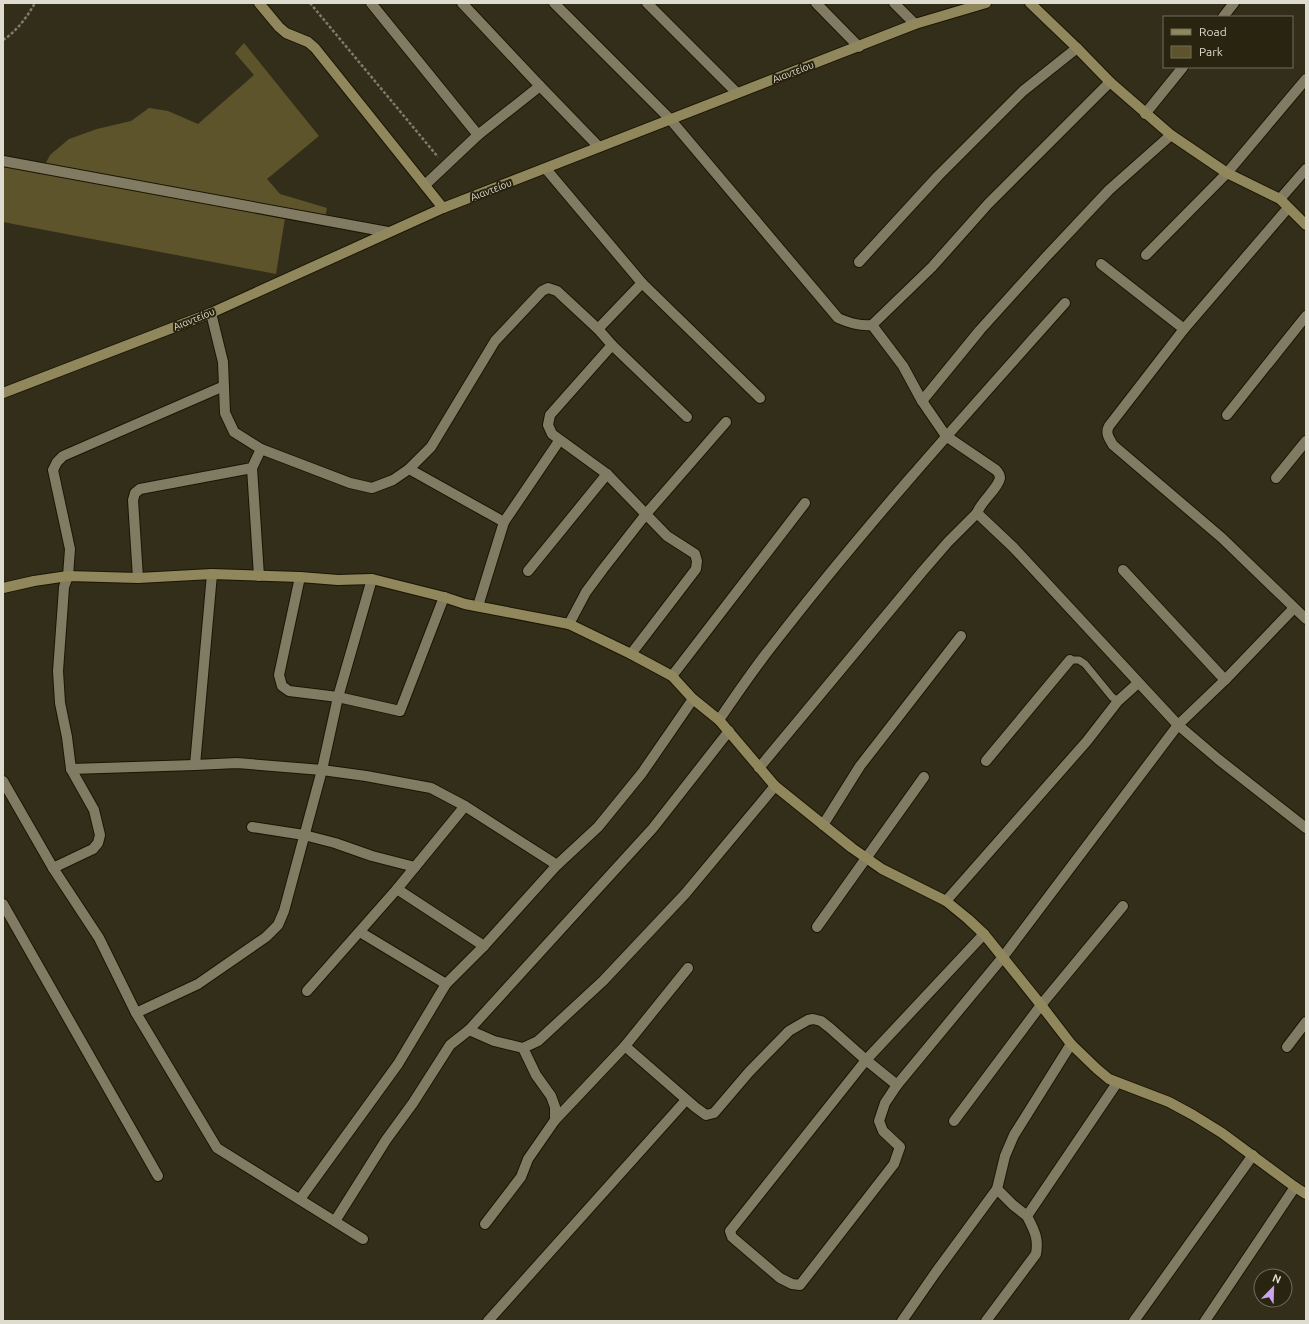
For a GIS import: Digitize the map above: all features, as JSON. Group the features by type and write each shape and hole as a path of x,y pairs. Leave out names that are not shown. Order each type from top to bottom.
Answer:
{"street":[{"path":"259,3 286,33 308,42 315,48 443,208"},
{"path":"371,3 478,135"},
{"path":"462,3 599,147"},
{"path":"554,3 670,119 838,318 852,324 862,326 872,325 932,267 988,204 1110,82"},
{"path":"647,3 737,93"},
{"path":"816,3 859,47"},
{"path":"894,3 915,24"},
{"name":"Αιαντείου","path":"3,394 211,313 443,208 915,24 986,3"},
{"path":"1030,3 1110,82 1171,135 1227,174 1280,200 1306,225"},
{"path":"1224,16 1234,3"},
{"path":"859,262 938,176 1022,91 1077,48"},
{"path":"1146,114 1182,68"},
{"path":"1146,255 1227,174 1306,79"},
{"path":"425,185 478,135 540,86"},
{"path":"922,401 980,330 1045,258 1109,190 1171,135"},
{"path":"3,161 388,232"},
{"path":"546,169 642,283 760,398"},
{"path":"1280,200 1306,169"},
{"path":"1288,208 1184,329 1107,429 1108,436 1113,445 1222,538 1306,619"},
{"path":"1102,264 1184,329"},
{"path":"598,328 642,283"},
{"path":"211,313 223,362 225,413 234,432 260,450 350,483 372,488 393,480 409,469 431,447 495,341 542,291 548,288 557,291 598,328 612,345 687,417"},
{"path":"719,720 770,647 824,580 946,436 1065,303"},
{"path":"1226,415 1306,316"},
{"path":"759,768 922,572 948,542 977,513 980,506 1000,479 996,470 946,436 922,401 903,366 872,325"},
{"path":"612,345 550,415 548,425 552,434 559,441 607,474 667,536 695,554 697,560 696,568 631,654"},
{"path":"53,868 93,849 98,843 100,835 94,810 71,769 67,737 60,703 58,671 64,587 68,576 70,549 53,470 57,462 63,456 224,386"},
{"path":"569,624 586,592 646,514 726,422"},
{"path":"478,606 504,522 559,441"},
{"path":"1276,478 1306,441"},
{"path":"260,450 252,468 260,576"},
{"path":"138,578 133,500 135,493 140,489 252,468"},
{"path":"409,469 504,522"},
{"path":"528,571 607,474"},
{"path":"672,676 805,503"},
{"path":"977,513 1013,547 1178,725 1224,764 1306,828"},
{"path":"1123,570 1225,680"},
{"path":"3,588 34,581 68,576 138,578 212,574 338,580 372,579 444,597 465,604 569,624 672,676 693,699 719,720 775,786 866,858 882,869 946,901 968,919 984,934 1071,1044 1097,1070 1117,1083 1169,1102 1193,1114 1222,1132 1306,1194"},
{"path":"196,765 212,574"},
{"path":"300,577 279,675 282,686 289,691 338,697 400,711 444,597"},
{"path":"136,1013 198,984 266,937 278,925 284,911 322,770 338,697 372,579"},
{"path":"984,934 866,1060 730,1231 732,1237 780,1278 792,1284 800,1285 894,1164 900,1147 883,1131 879,1121 885,1103 898,1086 1002,957 1178,725 1225,680 1294,608"},
{"path":"823,825 860,766 961,636"},
{"path":"986,761 1070,660"},
{"path":"946,901 1087,741 1118,701 1138,683"},
{"path":"300,1199 398,1064 446,984 484,946 557,865 598,827 642,773 693,699"},
{"path":"335,1221 386,1140 413,1103 450,1045 469,1030 653,828 729,731"},
{"path":"71,769 196,765 237,762 322,770 366,776 431,788 466,806 557,865"},
{"path":"817,927 924,777"},
{"path":"3,781 53,868 99,938 136,1013 217,1148 363,1239"},
{"path":"469,1030 494,1041 523,1048 538,1041 603,981 685,894 775,786"},
{"path":"307,991 397,889 466,806"},
{"path":"252,827 304,835 335,843 372,856 415,867"},
{"path":"397,889 484,946"},
{"path":"3,904 158,1176"},
{"path":"954,1121 1041,1005 1123,906"},
{"path":"360,932 446,984"},
{"path":"485,1224 521,1177 528,1159 555,1120 625,1046 688,968"},
{"path":"625,1046 686,1100 706,1115 714,1113 749,1072 789,1030 813,1019 821,1021 898,1086"},
{"path":"1287,1047 1306,1022"},
{"path":"902,1321 997,1189 1005,1156 1014,1135 1071,1044"},
{"path":"523,1048 536,1075 550,1096 555,1107 555,1120"},
{"path":"1026,1216 1117,1083"},
{"path":"488,1321 686,1100"},
{"path":"1134,1321 1253,1155"},
{"path":"1206,1321 1295,1187"},
{"path":"986,1321 1036,1254 1038,1245 1037,1237 1026,1216 997,1189"}],"lane":[{"path":"1070,660 1079,660 1085,664 1112,697 1118,701"}],"path":[{"path":"3,40 23,21 35,3"},
{"path":"310,3 445,165"}],"green space":[{"path":"244,43 319,136 267,179 280,194 327,208 325,218 286,212 276,274 3,222 3,165 40,174 50,155 69,139 97,129 131,121 149,108 168,111 198,124 254,75 235,53"}]}
